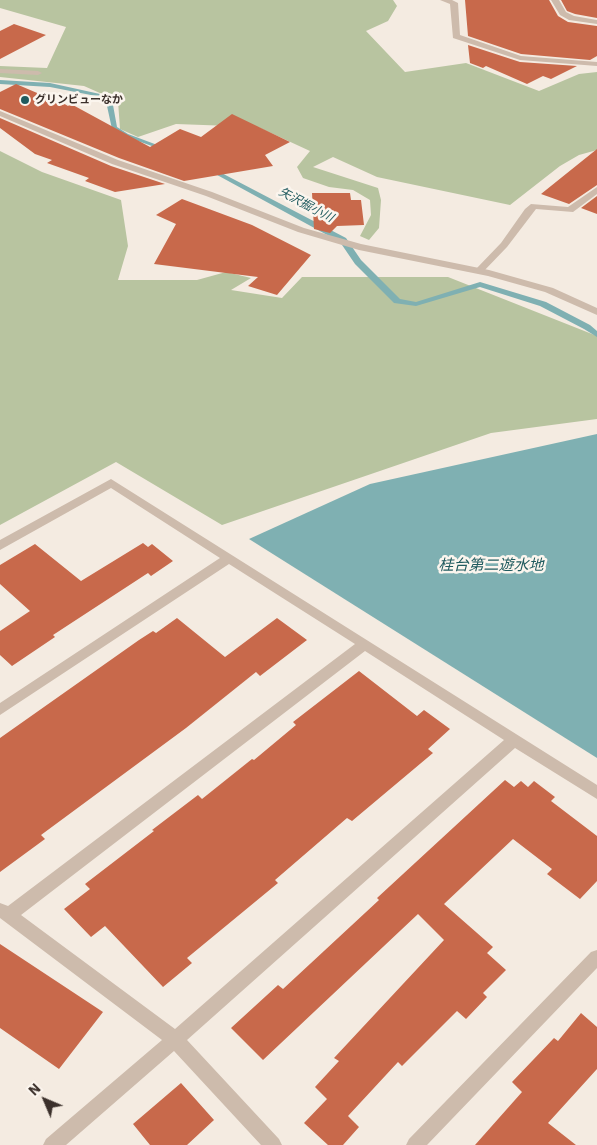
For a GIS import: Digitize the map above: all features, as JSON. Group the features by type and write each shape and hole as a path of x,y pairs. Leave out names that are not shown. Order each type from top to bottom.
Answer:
{"street":[{"path":"444,0 454,4 456,36 520,58 597,64"},
{"path":"555,0 563,13 572,18 597,22"},
{"path":"0,71 38,73"},
{"path":"0,114 115,162 209,194 330,240 479,271 549,290 597,312"},
{"path":"479,271 504,244 528,211 534,206 570,210 597,190"},
{"path":"0,546 111,483 597,793"},
{"path":"0,710 230,558"},
{"path":"273,1145 175,1040 4,912 366,644"},
{"path":"52,1145 175,1040 514,740"},
{"path":"415,1145 597,957"}],"green space":[{"path":"0,0 393,0 397,6 388,21 366,31 405,72 466,63 539,91 579,74 597,72 597,150 579,155 560,166 510,205 377,177 333,157 313,167 378,188 381,200 379,228 369,240 360,236 371,215 370,200 353,190 329,187 303,178 297,167 310,151 258,127 176,124 138,137 120,129 118,101 84,86 0,77 0,66 47,68 66,27 0,8"},
{"path":"0,151 42,172 121,200 128,246 118,280 197,280 226,272 251,278 231,290 282,298 302,277 448,277 597,336 597,419 491,433 222,525 116,462 0,525"}],"water":[{"name":"桂台第二遊水地","path":"597,434 597,758 249,539 370,484"}],"building":[{"path":"465,0 549,0 558,16 568,22 597,26 597,56 590,60 521,54 468,36"},
{"path":"561,0 597,0 597,18 567,11"},
{"path":"14,24 46,35 0,59 0,31"},
{"path":"468,45 520,62 577,66 551,79 543,76 527,84 486,66 483,68 470,63"},
{"path":"16,84 56,101 58,100 68,106 71,104 150,147 180,129 201,137 232,114 290,142 265,155 273,166 184,181 119,158 0,109 0,92"},
{"path":"0,118 111,166 165,184 115,192 85,181 89,178 47,163 52,160 35,154 0,128"},
{"path":"597,149 597,185 569,204 541,194"},
{"path":"312,193 350,193 351,200 361,200 364,225 337,226 330,233 314,229"},
{"path":"597,196 597,214 581,208"},
{"path":"182,199 252,225 311,255 277,295 248,286 258,277 154,264 176,224 156,215"},
{"path":"143,543 148,547 152,544 173,561 151,576 148,573 53,635 55,637 12,666 0,655 0,631 30,611 0,584 0,565 35,544 81,581"},
{"path":"177,618 225,657 277,618 307,640 260,676 256,672 186,728 41,835 45,839 0,872 0,738 139,640 153,631 156,633"},
{"path":"359,671 417,716 424,710 450,729 428,749 433,753 352,821 347,818 275,880 278,883 187,958 192,963 163,987 105,926 91,937 64,909 90,889 85,884 198,795 202,799 252,759 254,760 296,725 293,722"},
{"path":"505,780 514,787 521,781 528,787 534,781 555,797 551,801 597,836 597,881 580,899 547,874 552,869 513,839 444,904 493,947 487,953 506,970 483,993 487,997 466,1019 457,1011 402,1066 398,1062 348,1116 359,1127 343,1145 328,1145 304,1123 327,1099 315,1087 339,1061 334,1058 444,940 418,914 263,1060 231,1028 278,985 283,989 379,900 377,898"},
{"path":"0,944 103,1012 59,1069 0,1028"},
{"path":"581,1013 597,1027 597,1069 548,1123 576,1145 475,1145 522,1092 512,1082 554,1038 558,1041"},
{"path":"181,1083 214,1120 187,1145 150,1145 133,1124"}],"waterway":[{"name":"矢沢掘小川","path":"0,82 50,85 98,95 110,105 114,128 126,135 165,149"},
{"name":"矢沢掘小川","path":"210,169 343,240 358,262 397,301 416,304 480,284 543,304 587,327 597,335"}],"place":[{"name":"グリンビューなか","path":"25,100"}]}
